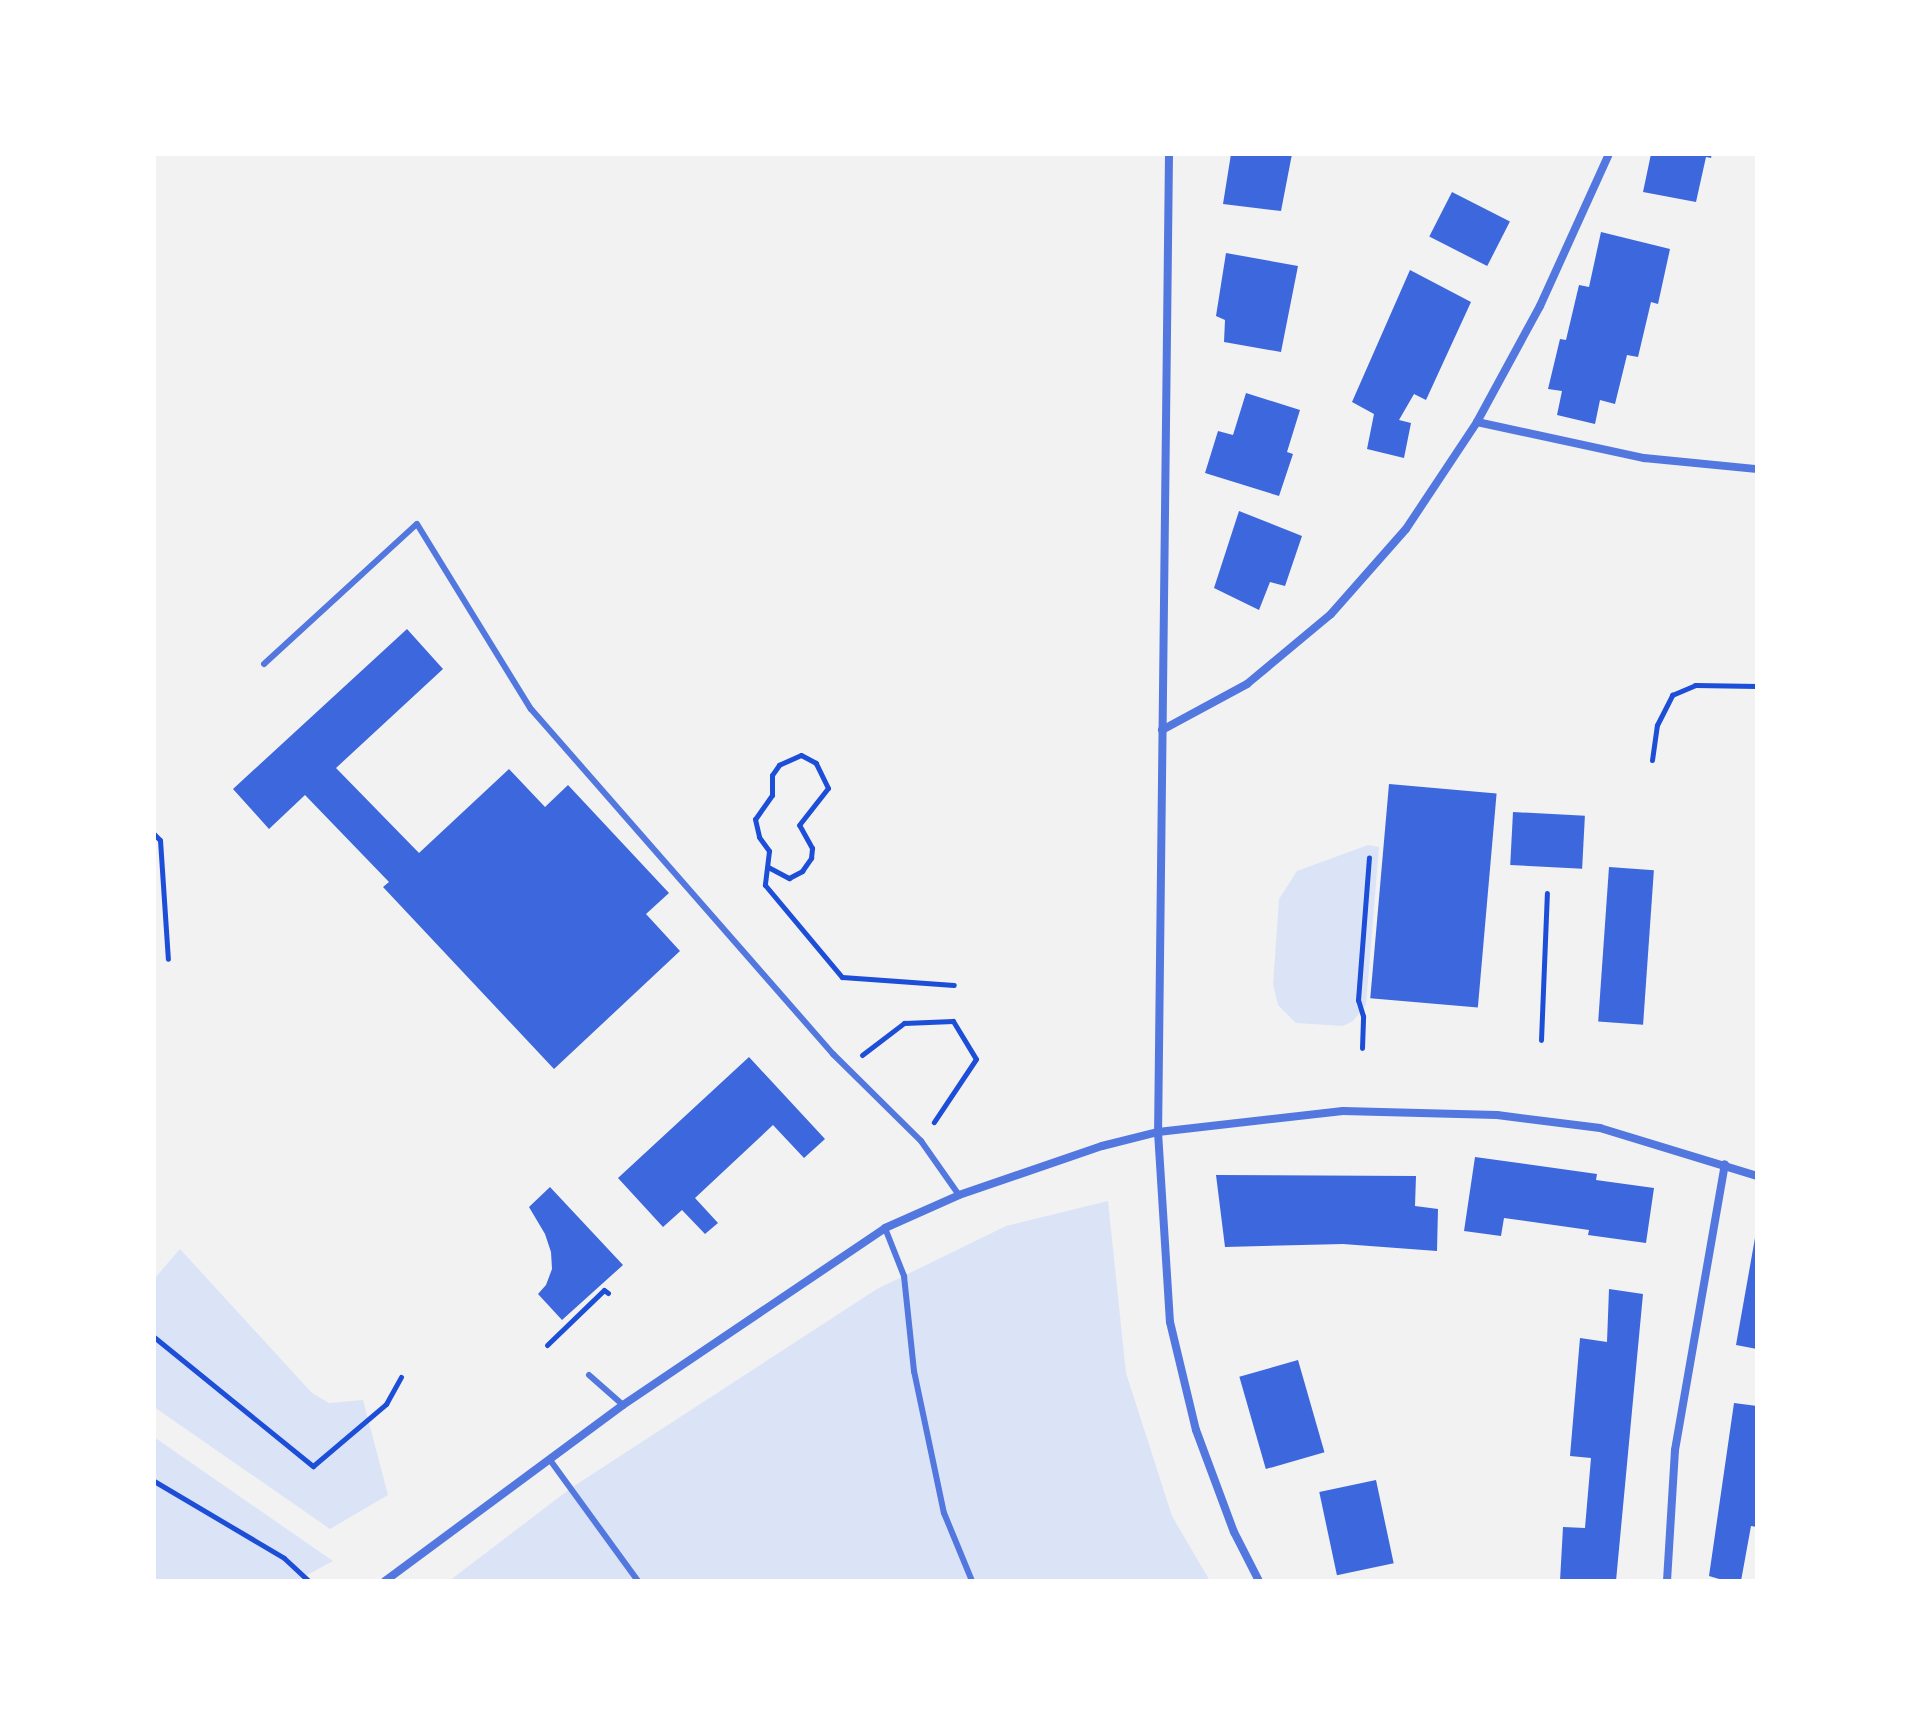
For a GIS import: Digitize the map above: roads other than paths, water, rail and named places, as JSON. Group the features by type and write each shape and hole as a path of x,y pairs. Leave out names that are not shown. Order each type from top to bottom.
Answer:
{"street":[{"path":"1169,154 1158,1132 1170,1322 1196,1430 1234,1532 1259,1581"},
{"path":"1162,730 1247,684 1331,614 1406,529 1477,422 1540,306 1609,154"},
{"path":"1477,422 1644,458 1757,469"},
{"path":"385,1581 623,1405 885,1228 959,1195 1102,1146 1158,1132 1343,1111 1497,1115 1600,1128 1757,1176"},
{"path":"1667,1581 1675,1450 1725,1164"}],"lane":[{"path":"264,664 417,524 531,709 846,1067 921,1141 959,1195"},
{"path":"885,1228 904,1276 914,1371 944,1513 972,1581"},
{"path":"589,1375 623,1405"},
{"path":"550,1460 638,1581"}]}
